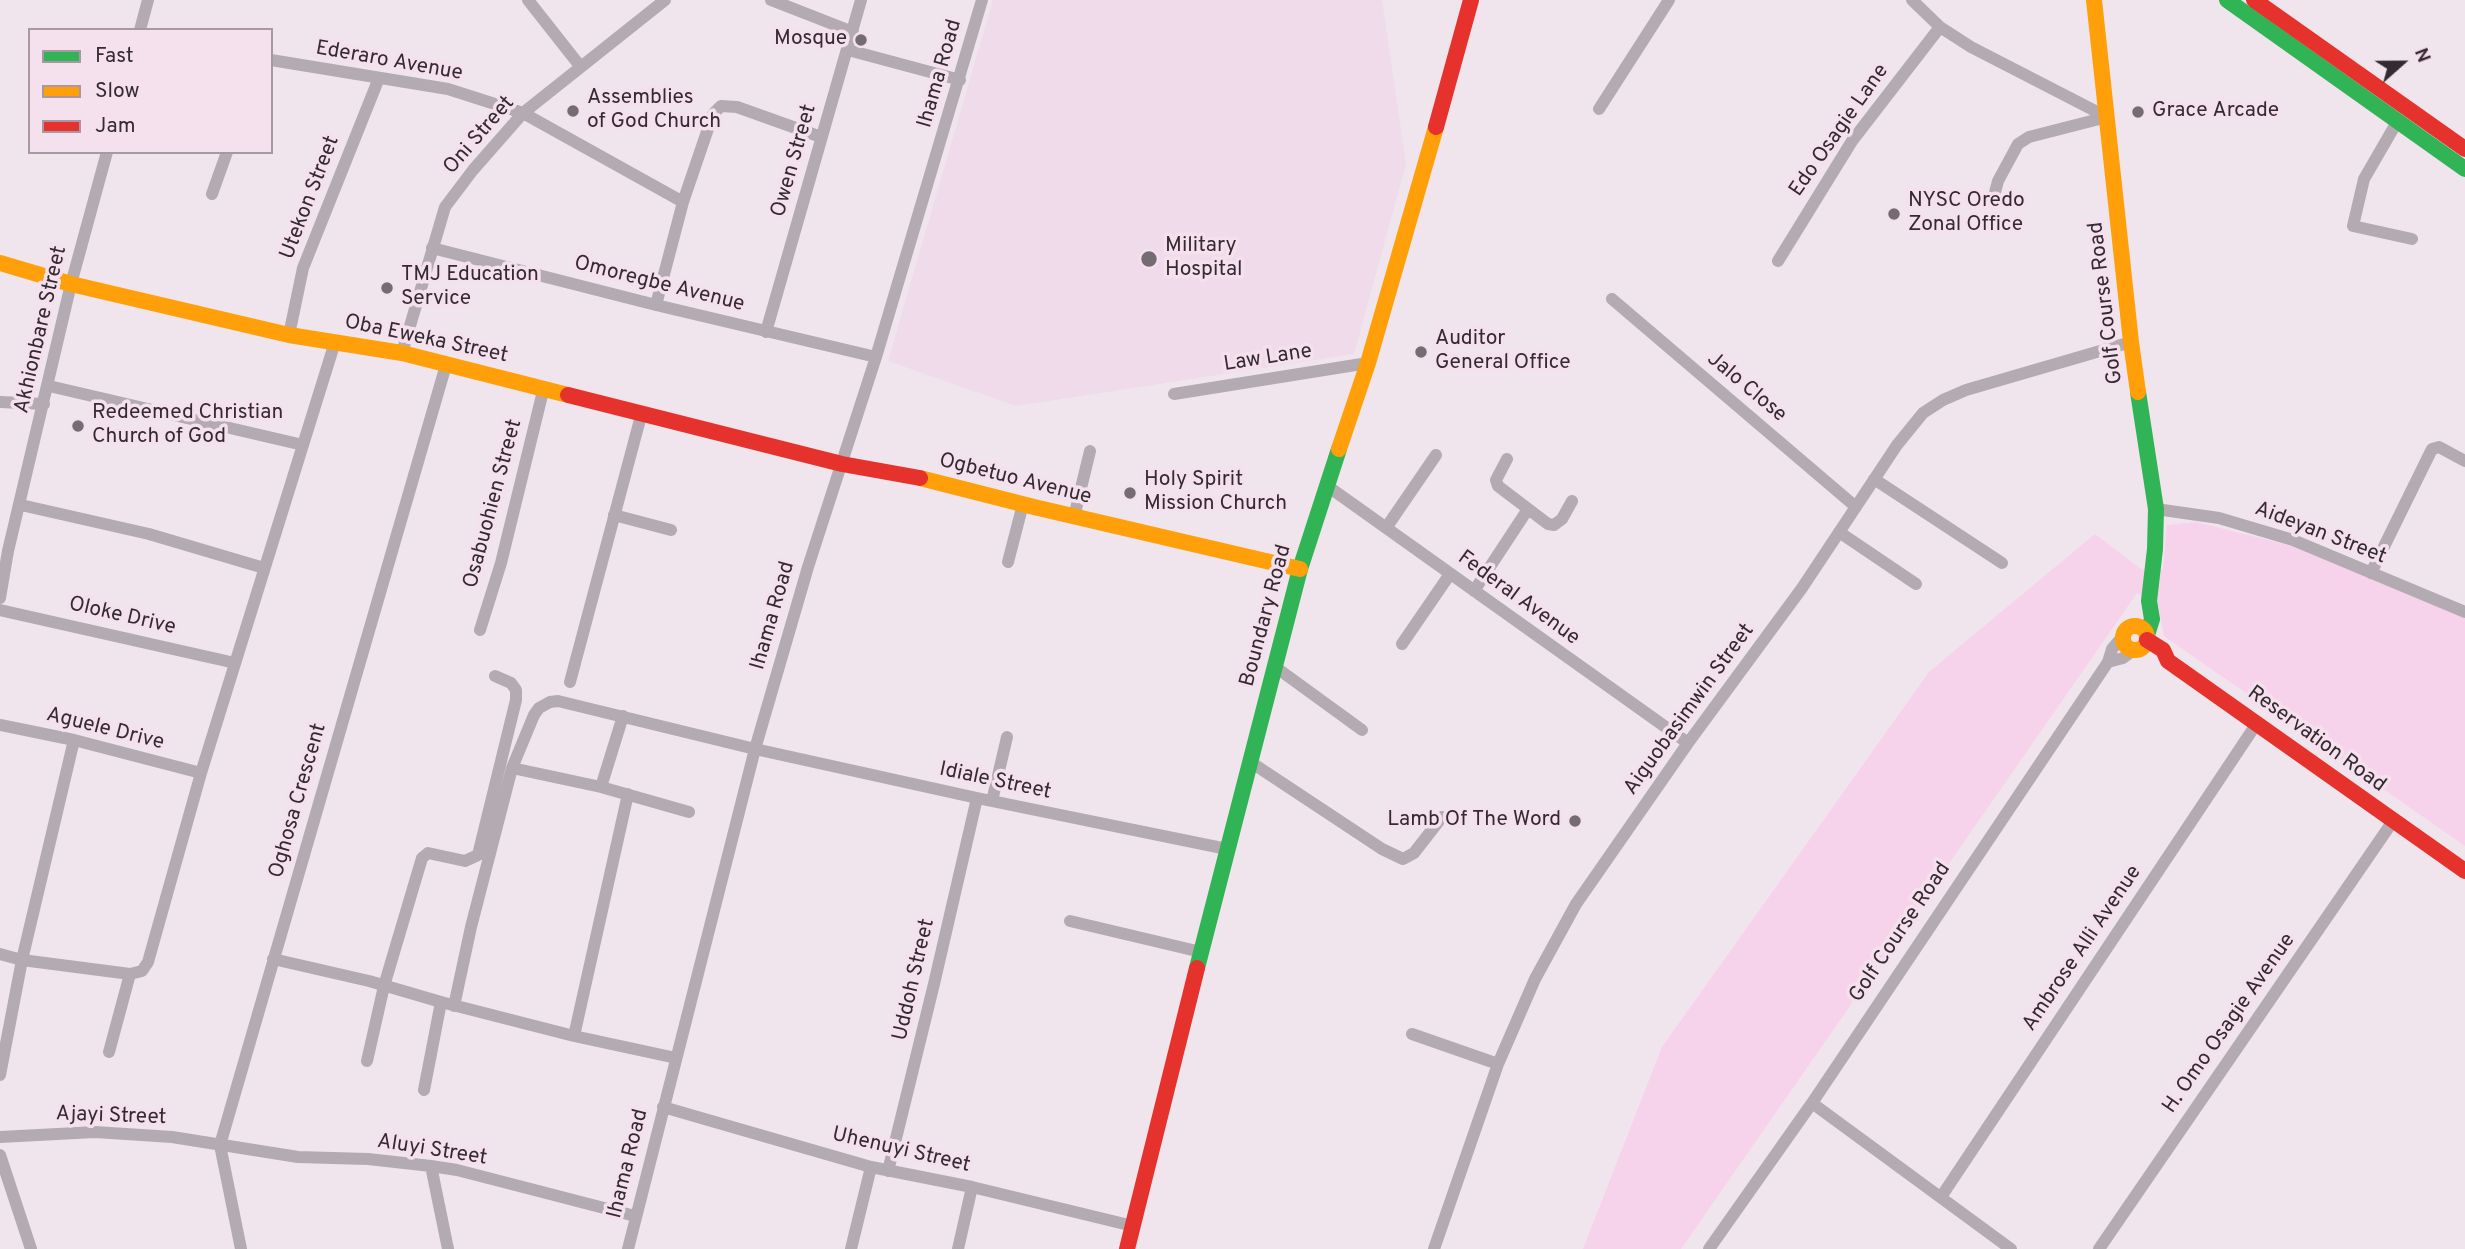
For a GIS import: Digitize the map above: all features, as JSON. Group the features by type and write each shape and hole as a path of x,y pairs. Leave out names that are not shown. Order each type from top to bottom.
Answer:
{"street":[{"path":"141,28 148,0"},
{"path":"528,0 580,66"},
{"name":"Oni Street","path":"402,353 446,206 473,170 523,113 665,0"},
{"path":"771,0 853,32"},
{"name":"Owen Street","path":"766,332 861,0"},
{"name":"Ihama Road","path":"628,1249 755,749 808,567 876,357 960,80 982,0"},
{"name":"Boundary Road","path":"1127,1249 1300,569 1367,363 1471,0"},
{"path":"1599,109 1670,0"},
{"path":"1912,0 1940,27 1971,47 2107,117"},
{"name":"Golf Course Road","path":"2094,0 2131,342 2156,509 2155,549 2148,601"},
{"path":"2227,0 2398,122 2454,148"},
{"path":"2254,0 2454,148 2465,169"},
{"name":"Edo Osagie Lane","path":"1777,261 1852,141 1940,27"},
{"path":"848,50 960,80"},
{"name":"Ederaro Avenue","path":"273,60 447,89 523,113 684,202"},
{"name":"Utekon Street","path":"289,335 303,268 379,78"},
{"path":"656,305 684,202 713,114 720,106 737,107 821,136"},
{"path":"1993,200 1998,181 2018,144 2029,137 2107,117"},
{"path":"2398,122 2364,179 2353,226 2412,239"},
{"path":"2454,148 2465,127"},
{"name":"Akhionbare Street","path":"0,598 4,551 21,505 71,285 106,154"},
{"path":"212,194 226,154"},
{"name":"Omoregbe Avenue","path":"432,247 656,305 876,357"},
{"name":"Oba Eweka Street","path":"0,263 71,285 289,335 402,353 842,464"},
{"name":"Jalo Close","path":"1612,299 1856,507"},
{"path":"0,954 22,960 130,974 142,971 148,962 201,773 335,342"},
{"name":"Aiguobasimwin Street","path":"1434,1249 1498,1064 1535,979 1576,904 1688,743 1802,588 1874,479 1923,413 1966,390 2131,342"},
{"name":"Law Lane","path":"1174,394 1367,363"},
{"name":"Oghosa Crescent","path":"241,1249 220,1145 446,365"},
{"path":"49,386 303,445"},
{"name":"Osabuohien Street","path":"480,630 505,551 544,387"},
{"path":"0,402 44,404"},
{"path":"570,682 642,412"},
{"path":"2371,573 2432,449 2439,447 2465,461"},
{"path":"1074,517 1090,451"},
{"path":"1385,528 1436,455"},
{"path":"1507,459 1496,481 1497,486 1548,524 1554,525 1562,519 1572,500"},
{"name":"Ogbetuo Avenue","path":"842,464 939,481 1074,517 1300,569"},
{"path":"1874,479 2002,563"},
{"name":"Federal Avenue","path":"1326,485 1688,743"},
{"path":"1009,562 1023,504"},
{"path":"21,505 149,534 264,568"},
{"path":"1474,591 1528,509"},
{"name":"Aideyan Street","path":"2156,509 2219,518 2293,540 2465,612"},
{"path":"614,515 671,530"},
{"path":"1839,532 1916,584"},
{"path":"1402,644 1450,574"},
{"path":"2127,631 2138,611 2148,601"},
{"path":"2108,662 2123,658 2142,644 2152,619 2148,601"},
{"name":"Oloke Drive","path":"0,610 235,663"},
{"name":"Reservation Road","path":"2127,631 2139,627 2142,644 2163,650 2168,661 2465,871"},
{"name":"Golf Course Road","path":"1709,1249 1812,1103 2108,662 2112,649 2127,631"},
{"path":"1275,666 1362,730"},
{"path":"367,1060 384,986 422,858 428,853 465,861 478,855 516,700 516,690 511,683 495,676"},
{"name":"Idiale Street","path":"454,1006 512,768 534,715 550,702 558,701 755,749 977,798 1227,849"},
{"path":"601,787 623,716"},
{"name":"Ambrose Alli Avenue","path":"1941,1196 2257,723"},
{"name":"Aguele Drive","path":"0,725 74,740 201,773"},
{"path":"992,801 1007,737"},
{"path":"0,1075 22,960 74,740"},
{"path":"1250,761 1382,849 1403,859 1414,853 1442,817"},
{"path":"512,768 601,787 689,812"},
{"path":"574,1036 628,794"},
{"name":"Uddoh Street","path":"888,1171 977,798"},
{"name":"H. Omo Osagie Avenue","path":"2099,1249 2393,821"},
{"path":"1070,921 1201,952"},
{"path":"273,959 574,1036 676,1058"},
{"path":"109,1052 130,974"},
{"path":"424,1090 441,1002"},
{"path":"1412,1034 1498,1064"},
{"path":"1812,1103 2011,1249"},
{"name":"Uhenuyi Street","path":"663,1107 872,1167 972,1187 1133,1226"},
{"name":"Ajayi Street","path":"0,1137 95,1132 172,1137 220,1145"},
{"name":"Aluyi Street","path":"220,1145 298,1157 368,1159 457,1170 635,1216"},
{"path":"0,1155 31,1249"},
{"path":"431,1167 448,1249"},
{"path":"851,1249 872,1167"},
{"path":"958,1249 972,1187"}],"shaded area":[{"name":"Military Hospital","path":"993,0 1382,0 1406,164 1354,354 1016,406 888,361"},
{"path":"2196,522 2292,546 2465,617 2465,846 2164,636 2158,605 2137,593 1681,1249 1583,1249 1662,1047 1929,672 2095,534 2141,569 2163,570 2167,525"}],"traffic: fast":[{"path":"2227,0 2465,169"},
{"path":"2138,392 2156,509 2149,601 2152,619 2147,635"},
{"path":"1197,968 1300,569 1339,449"}],"traffic: slow":[{"path":"2094,0 2138,392"},
{"path":"1339,449 1368,363 1436,127"},
{"path":"0,263 71,284 289,335 402,353 568,395"},
{"path":"920,478 1300,569"},
{"path":"2135,626 2143,630 2147,638 2143,646 2135,650 2127,646 2123,638 2127,630 2135,626"}],"traffic: jam":[{"path":"1436,127 1471,0"},
{"path":"2254,0 2465,149"},
{"path":"568,395 842,464 920,478"},
{"path":"2147,640 2163,650 2168,661 2465,871"},
{"path":"1127,1249 1197,968"}],"place":[{"name":"Mosque","path":"861,40"},
{"name":"Assemblies of God Church","path":"573,111"},
{"name":"Grace Arcade","path":"2138,112"},
{"name":"NYSC Oredo Zonal Office","path":"1894,214"},
{"name":"Military Hospital","path":"1149,259"},
{"name":"TMJ Education Service","path":"387,288"},
{"name":"Auditor General Office","path":"1421,352"},
{"name":"Redeemed Christian Church of God","path":"78,426"},
{"name":"Holy Spirit Mission Church","path":"1130,493"},
{"name":"Lamb Of The Word","path":"1575,821"}]}
